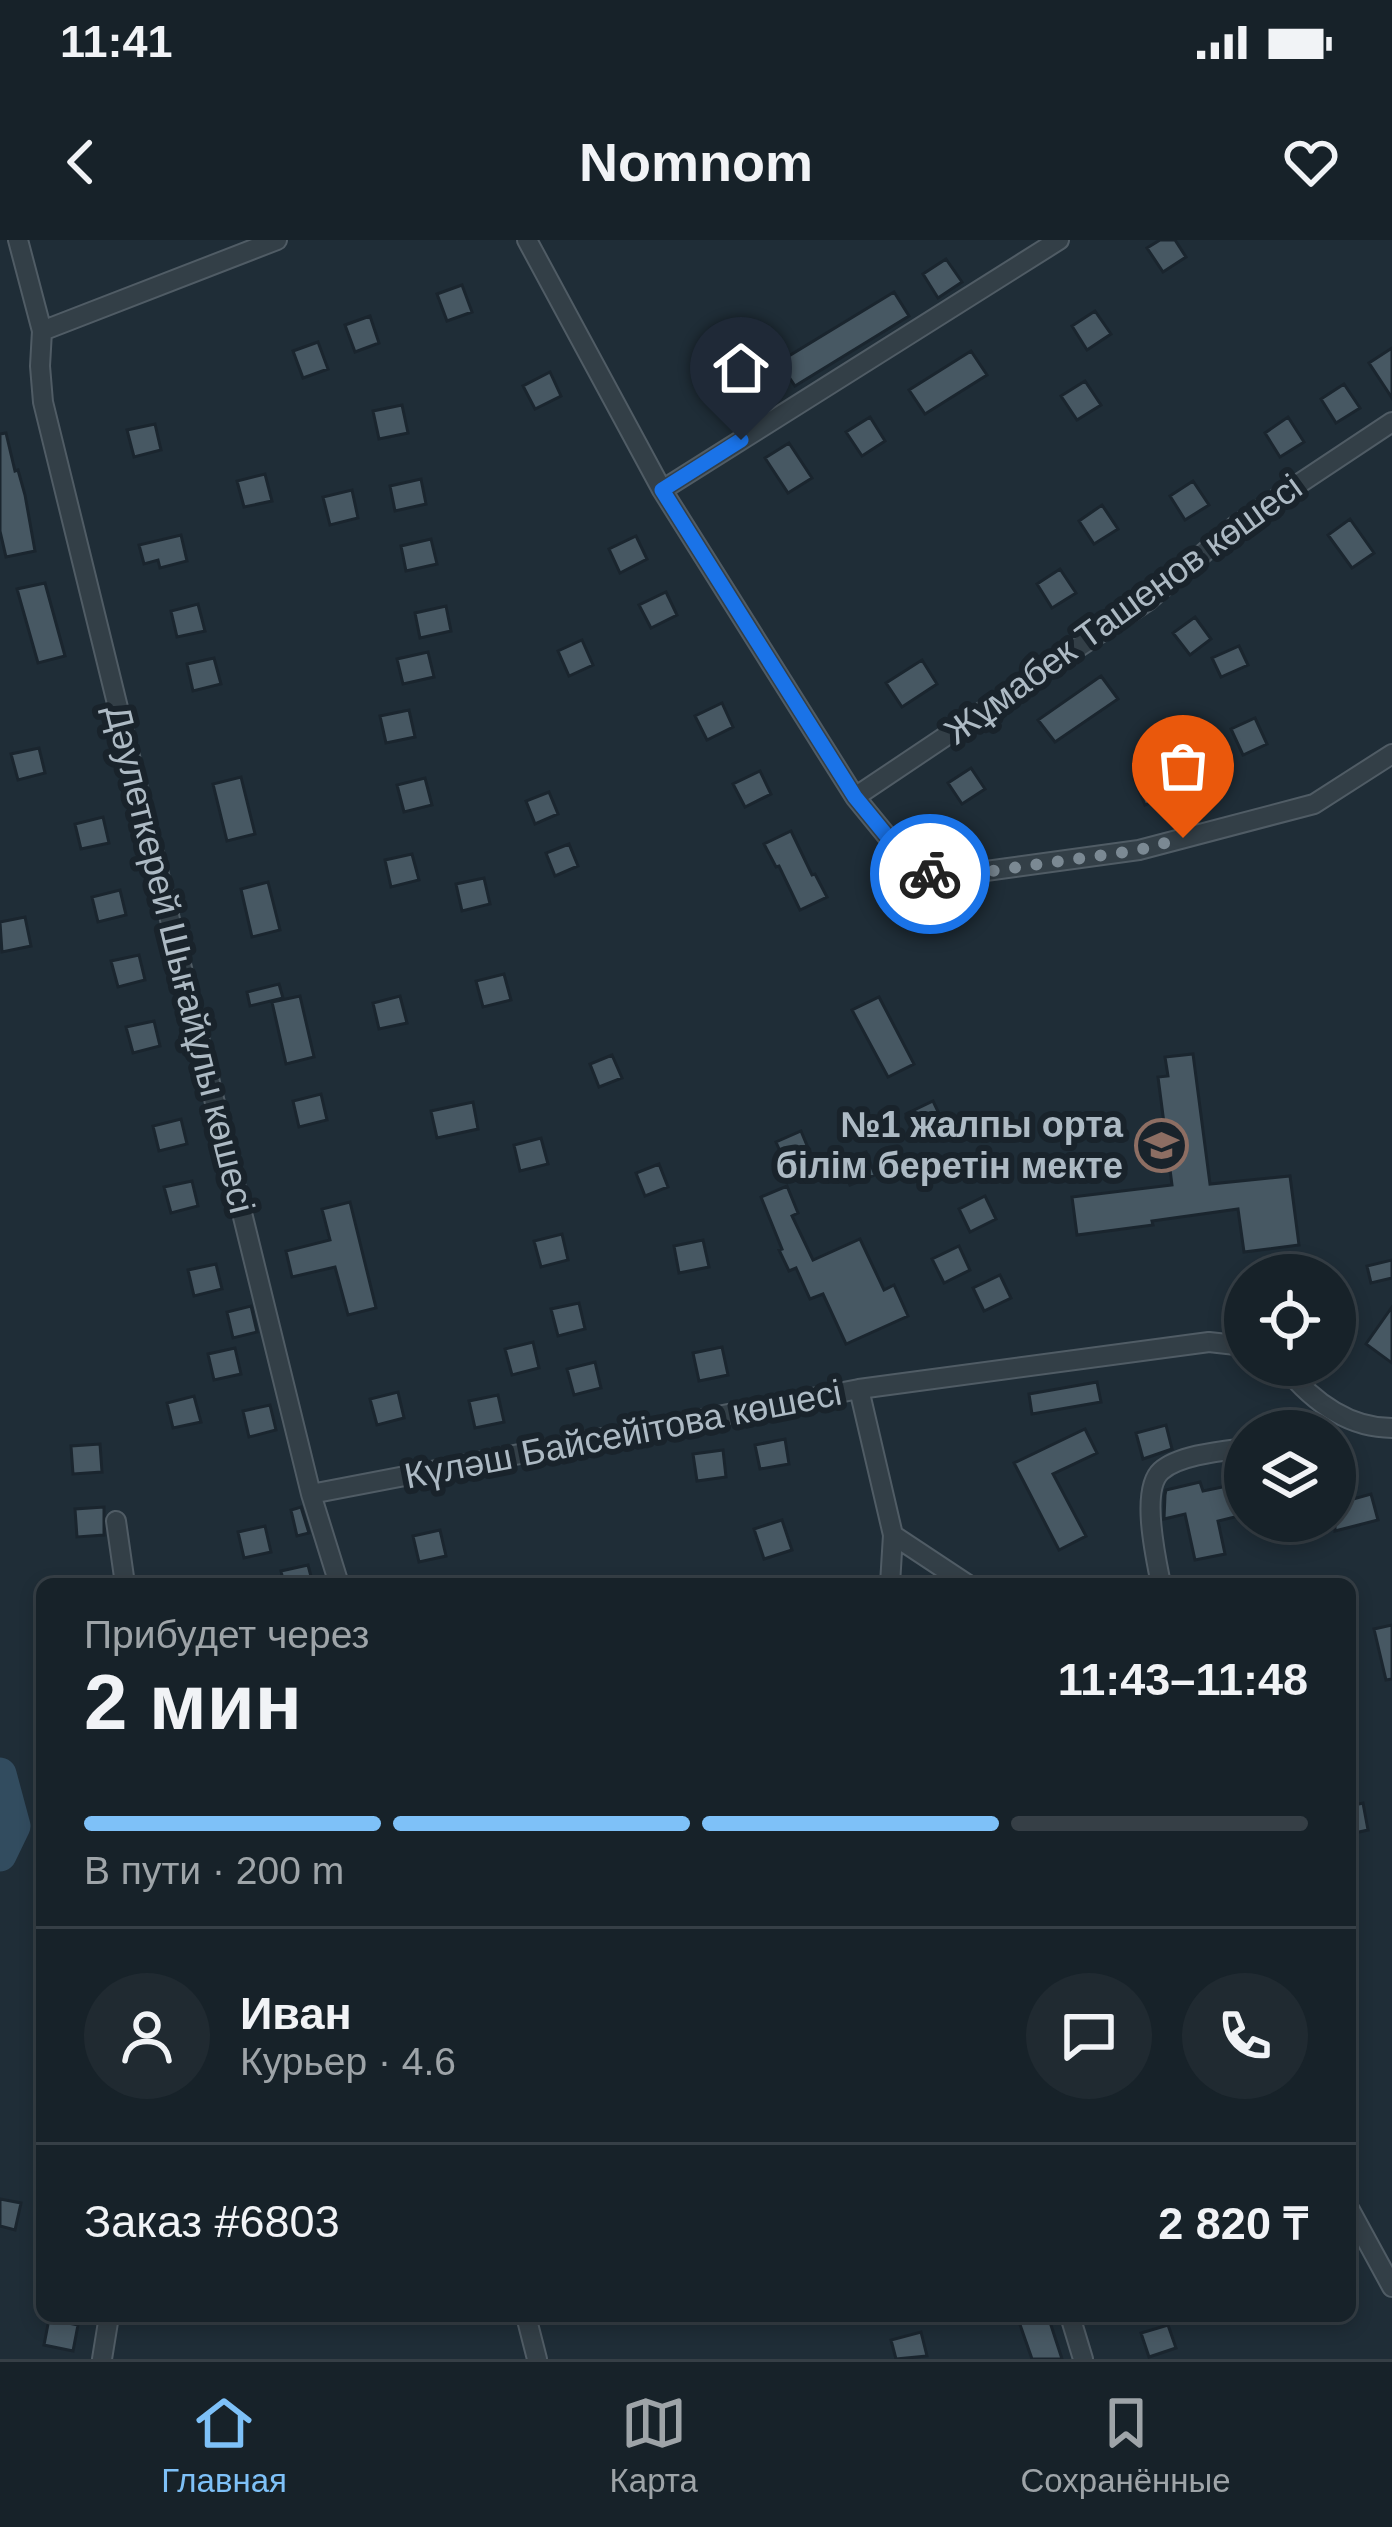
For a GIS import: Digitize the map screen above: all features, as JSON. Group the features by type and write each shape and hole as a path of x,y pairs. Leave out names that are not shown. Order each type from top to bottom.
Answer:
{"street":[{"name":"Дәулеткерей Шығайұлы көшесі","path":"18,240 42,331 43,402 311,1494 337,1578"},
{"path":"42,331 277,240"},
{"path":"527,240 662,490 855,797 913,868 942,878 1139,850 1314,804 1392,754"},
{"path":"662,490 1059,240"},
{"name":"Жұмабек Ташенов көшесі","path":"855,797 1149,600 1234,527 1392,422"},
{"path":"860,1389 1224,1344"},
{"path":"1305,1386 1328,1410"},
{"name":"Күләш Байсейітова көшесі","path":"311,1494 860,1389 893,1534 890,1578"},
{"path":"1356,1427 1392,1429"},
{"path":"1160,1578 1152,1526 1156,1479 1174,1463 1224,1451"},
{"path":"116,1521 124,1578"},
{"path":"893,1534 958,1578"},
{"path":"1356,2221 1392,2287"},
{"path":"102,2359 108,2322"},
{"path":"528,2322 537,2359"},
{"path":"1072,2322 1083,2359"}],"building":[{"path":"1160,240 1175,240 1186,257 1163,272 1147,248"},
{"path":"946,259 962,282 938,298 923,274"},
{"path":"462,285 472,312 447,321 437,294"},
{"path":"894,292 909,316 795,386 779,362"},
{"path":"1095,311 1111,334 1087,350 1072,326"},
{"path":"370,316 379,343 355,352 345,325"},
{"path":"318,342 328,369 303,378 293,351"},
{"path":"1392,348 1392,398 1369,363"},
{"path":"971,351 987,375 925,414 909,390"},
{"path":"550,372 561,396 535,409 523,386"},
{"path":"751,379 766,403 743,418 727,394"},
{"path":"1085,381 1101,405 1077,420 1061,396"},
{"path":"1344,384 1360,408 1336,423 1321,399"},
{"path":"402,405 408,433 379,439 373,411"},
{"path":"870,417 885,441 862,456 846,432"},
{"path":"1288,417 1304,442 1280,457 1265,433"},
{"path":"155,424 161,450 134,457 127,430"},
{"path":"6,433 25,495 35,551 6,557 0,531 0,434"},
{"path":"789,443 812,478 788,493 765,458"},
{"path":"265,474 272,501 244,507 237,481"},
{"path":"421,479 426,504 395,511 390,486"},
{"path":"1193,481 1209,505 1185,520 1170,496"},
{"path":"352,490 358,518 330,525 323,497"},
{"path":"1102,505 1118,529 1094,544 1079,521"},
{"path":"1350,519 1374,553 1352,568 1328,535"},
{"path":"181,535 187,561 160,568 158,560 144,564 139,545"},
{"path":"636,536 647,559 620,573 609,549"},
{"path":"431,539 437,564 406,571 401,546"},
{"path":"1060,569 1076,593 1052,608 1037,584"},
{"path":"45,583 65,656 38,663 17,589"},
{"path":"666,592 677,615 651,628 639,605"},
{"path":"198,604 205,631 177,637 171,611"},
{"path":"446,606 451,631 420,638 415,613"},
{"path":"1195,617 1211,639 1190,655 1173,633"},
{"path":"582,640 593,665 569,676 558,651"},
{"path":"1239,646 1248,665 1221,677 1212,658"},
{"path":"428,652 434,677 403,684 397,659"},
{"path":"214,658 221,684 193,691 187,664"},
{"path":"922,660 937,684 902,707 886,683"},
{"path":"1101,676 1118,699 1055,742 1038,720"},
{"path":"722,703 733,727 707,740 695,716"},
{"path":"409,710 415,737 386,743 380,716"},
{"path":"1255,718 1267,744 1243,755 1231,729"},
{"path":"39,748 45,773 18,780 11,754"},
{"path":"971,768 985,789 962,804 948,783"},
{"path":"1158,768 1169,794 1145,805 1134,779"},
{"path":"760,771 771,794 745,807 733,784"},
{"path":"241,777 255,834 227,841 213,784"},
{"path":"425,778 432,805 404,812 397,785"},
{"path":"549,792 558,814 535,824 526,801"},
{"path":"103,817 109,843 81,849 75,824"},
{"path":"791,831 827,897 800,910 764,844"},
{"path":"569,844 578,866 555,876 546,853"},
{"path":"412,854 419,880 391,887 385,860"},
{"path":"484,878 490,904 462,911 456,884"},
{"path":"268,882 280,930 252,937 241,889"},
{"path":"120,890 126,915 98,922 92,897"},
{"path":"25,917 31,946 2,952 0,922"},
{"path":"139,955 145,980 118,987 111,961"},
{"path":"504,974 511,1000 483,1007 476,981"},
{"path":"279,984 283,998 250,1006 247,992"},
{"path":"300,996 314,1057 286,1064 272,1002"},
{"path":"400,996 407,1023 379,1029 373,1003"},
{"path":"879,997 914,1064 888,1077 852,1010"},
{"path":"154,1021 160,1046 133,1053 126,1027"},
{"path":"1193,1054 1210,1184 1290,1176 1299,1245 1244,1252 1238,1209 1077,1235 1072,1197 1172,1185 1158,1077 1168,1076 1165,1057"},
{"path":"612,1055 622,1078 599,1087 590,1064"},
{"path":"321,1094 327,1120 299,1127 293,1101"},
{"path":"933,1101 944,1124 917,1137 906,1114"},
{"path":"473,1102 478,1129 437,1138 431,1111"},
{"path":"181,1119 187,1144 159,1151 153,1126"},
{"path":"801,1131 811,1155 786,1165 776,1142"},
{"path":"541,1138 548,1164 520,1171 514,1145"},
{"path":"866,1152 875,1175 850,1185 840,1162"},
{"path":"659,1164 668,1187 645,1196 636,1173"},
{"path":"192,1181 198,1206 171,1213 164,1187"},
{"path":"787,1186 798,1213 792,1216 813,1260 860,1239 884,1290 894,1285 908,1316 846,1344 823,1294 810,1299 796,1268 789,1271 779,1250 761,1197"},
{"path":"985,1196 996,1219 970,1232 959,1209"},
{"path":"350,1202 376,1308 348,1315 335,1267 292,1277 286,1251 330,1240 322,1209"},
{"path":"562,1234 568,1260 541,1267 534,1241"},
{"path":"703,1240 709,1267 679,1273 674,1246"},
{"path":"959,1246 970,1270 944,1283 932,1259"},
{"path":"1392,1260 1392,1278 1371,1283 1367,1266"},
{"path":"216,1264 222,1289 194,1296 188,1270"},
{"path":"1000,1275 1011,1298 984,1311 973,1288"},
{"path":"579,1303 585,1329 558,1336 551,1309"},
{"path":"251,1306 257,1332 233,1338 227,1312"},
{"path":"1392,1307 1392,1363 1366,1344"},
{"path":"533,1342 539,1368 512,1375 505,1349"},
{"path":"722,1347 728,1375 699,1381 693,1353"},
{"path":"235,1348 241,1374 214,1380 208,1354"},
{"path":"595,1362 601,1388 574,1395 567,1369"},
{"path":"1097,1382 1101,1402 1032,1414 1029,1394"},
{"path":"398,1392 404,1418 377,1425 370,1399"},
{"path":"498,1395 504,1422 475,1428 469,1401"},
{"path":"194,1396 201,1422 173,1428 167,1403"},
{"path":"270,1405 276,1430 249,1437 243,1411"},
{"path":"1166,1425 1172,1449 1143,1459 1136,1433"},
{"path":"1085,1429 1097,1453 1053,1474 1086,1536 1059,1550 1014,1463"},
{"path":"785,1439 789,1464 760,1469 755,1445"},
{"path":"100,1444 102,1472 73,1474 71,1446"},
{"path":"723,1450 726,1477 697,1481 693,1454"},
{"path":"1200,1482 1203,1491 1224,1487 1224,1520 1218,1521 1225,1554 1195,1560 1185,1514 1164,1519 1166,1490"},
{"path":"1371,1494 1378,1520 1356,1526 1356,1498"},
{"path":"104,1507 104,1535 77,1537 75,1509"},
{"path":"301,1507 309,1533 297,1536 291,1510"},
{"path":"782,1520 792,1550 764,1559 754,1529"},
{"path":"265,1526 271,1552 244,1558 238,1532"},
{"path":"440,1530 446,1556 419,1562 413,1536"},
{"path":"308,1565 311,1578 283,1578 281,1571"},
{"path":"1392,1625 1392,1679 1386,1680 1374,1629"},
{"path":"1363,1803 1368,1830 1356,1833 1356,1805"},
{"path":"0,2199 21,2203 15,2230 0,2226"},
{"path":"48,2322 78,2325 73,2351 44,2345"},
{"path":"1019,2322 1050,2322 1062,2359 1032,2359"},
{"path":"1168,2325 1176,2348 1149,2357 1141,2333"},
{"path":"921,2332 927,2356 896,2359 891,2340"}],"waterway":[{"path":"0,1774 14,1826 0,1855"}],"way so far":[{"path":"930,874 942,878 1139,850 1183,838"}],"place":[{"name":"№1 жалпы орта білім беретін мекте","path":"1162,1145"}],"route":[{"path":"741,440 662,490 855,797 913,868 930,874"}]}
